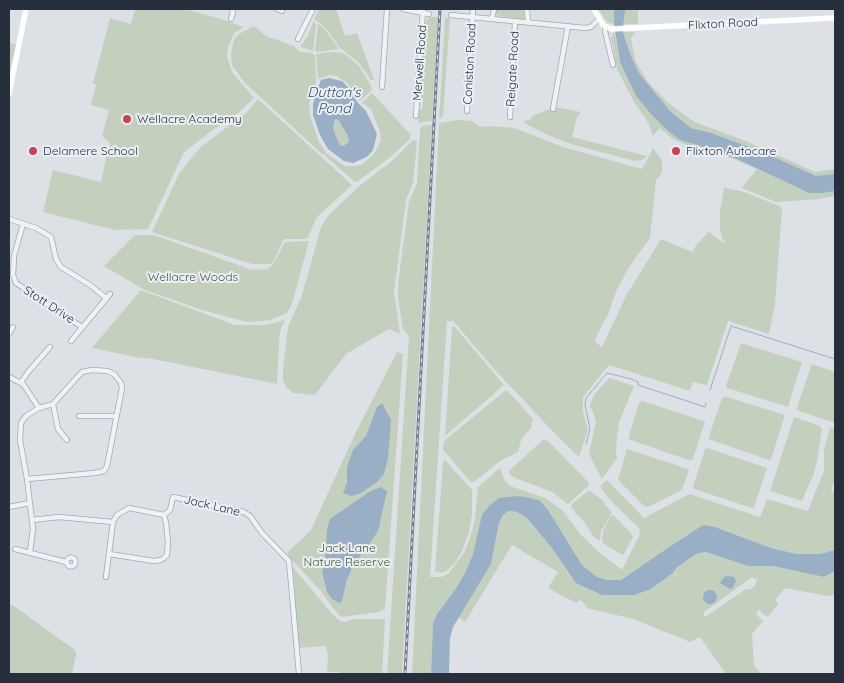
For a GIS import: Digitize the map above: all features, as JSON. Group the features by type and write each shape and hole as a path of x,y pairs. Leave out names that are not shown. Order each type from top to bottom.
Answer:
{"main road":[{"path":"9,94 26,9"},
{"path":"594,9 599,19 608,28"},
{"name":"Flixton Road","path":"608,28 835,18"}],"street":[{"path":"231,20 232,9"},
{"path":"298,39 313,9"},
{"path":"382,87 387,9"},
{"path":"402,9 425,12"},
{"name":"Coniston Road","path":"467,110 473,9"},
{"path":"492,19 494,9"},
{"path":"527,9 528,22"},
{"name":"Merwell Road","path":"416,116 425,12"},
{"path":"451,15 588,28 599,19"},
{"name":"Reigate Road","path":"510,117 515,21"},
{"path":"553,109 568,26"},
{"path":"608,28 605,31 613,65"},
{"path":"9,219 51,237 56,259 61,267 108,296 71,341"},
{"name":"Stott Drive","path":"24,224 14,256 13,275 16,283 82,327"},
{"path":"9,334 14,327"},
{"path":"21,382 50,347"},
{"path":"27,479 104,471 122,388 115,375 108,371 92,370 82,372 53,404 39,408 26,416 20,428 20,440 32,520 30,552"},
{"path":"9,377 21,382 39,408"},
{"path":"53,404 58,429 64,439"},
{"path":"82,417 117,416"},
{"name":"Jack Lane","path":"164,515 170,510 173,497 244,512 250,516 262,533 289,561 299,674"},
{"path":"9,507 30,503"},
{"path":"106,577 113,522 120,512 129,508 164,515 168,551 164,558 154,561 109,554"},
{"path":"32,520 59,517 113,522"},
{"path":"17,551 30,552 66,562"}],"green space":[{"name":"Wellacre Academy","path":"135,9 185,9 244,27 234,33 228,47 227,56 232,72 254,98 238,113 184,152 148,229 115,230 43,212 53,170 101,182 108,149 111,149 110,143 102,136 109,110 91,105 96,84 93,83 110,18 131,24"},
{"path":"319,9 336,9 345,36 357,33 374,80 371,80 359,63 340,48 325,27 314,19"},
{"path":"496,9 524,9 525,20 494,15"},
{"path":"598,9 614,9 614,24 608,23"},
{"path":"626,9 638,9 638,24 624,24"},
{"path":"429,17 438,17 432,121 419,123 418,110 422,109 423,103 419,100 424,24"},
{"path":"445,18 450,18 443,116 439,119"},
{"path":"313,22 316,24 313,51 300,47 308,36"},
{"path":"318,24 323,27 339,49 315,51"},
{"path":"254,26 266,36 294,46 300,52 312,53 315,56 316,83 309,103 310,116 319,142 326,152 323,155 244,82 232,65 231,53 234,40 239,34"},
{"path":"623,32 635,32 631,38 635,60 648,82 668,103 694,122 741,139 815,172 835,169 835,174 816,176 763,152 711,133 691,128 670,111 639,73"},
{"path":"612,33 615,33 620,62 636,96 650,113 680,140 739,160 809,193 835,191 835,196 776,202 742,188 757,169 733,159 684,144 673,139 660,128 653,136 649,124 634,102 617,69 611,37 613,36"},
{"path":"9,43 16,44 9,75"},
{"path":"343,53 351,59 359,66 370,84 372,90 361,100 359,101 348,84 337,76 330,75 318,79 316,54"},
{"path":"372,93 410,134 410,139 392,156 355,182 324,155 326,153 345,166 353,166 361,165 374,154 381,140 380,132 371,109 362,103"},
{"path":"258,99 352,185 317,217 307,239 284,239 272,264 252,264 152,232 179,174 193,156 201,147 247,112"},
{"path":"555,107 581,112 577,117 572,137 647,156 642,160 635,161 574,145 524,123 524,121 531,119 532,116"},
{"path":"336,119 348,136 349,142 343,146 340,145 333,129"},
{"path":"458,120 472,121 479,127 515,128 563,147 642,169 653,148 662,160 662,172 656,179 650,238 629,267 617,289 608,314 596,337 595,342 602,347 627,294 661,239 693,252 696,245 709,232 724,243 725,241 720,229 720,212 724,188 741,191 780,206 782,209 775,304 769,334 728,321 707,385 693,382 690,391 609,365 583,397 583,412 588,430 579,457 495,370 453,321 447,321 430,577 441,577 448,574 464,553 475,518 478,487 500,468 504,479 510,486 545,498 563,511 581,535 622,570 639,536 640,529 608,498 600,486 607,480 644,518 689,494 760,517 767,499 808,511 824,471 824,449 830,427 835,429 835,479 831,491 833,492 835,485 835,550 820,554 797,554 771,548 715,527 688,534 621,580 608,580 597,577 582,565 548,510 518,496 476,541 465,573 437,614 433,623 431,674 412,674 439,123"},
{"path":"432,125 402,674 387,674 409,336 403,329 398,298 398,284 409,201 417,184 420,129 421,126"},
{"path":"414,139 417,142 413,183 406,200 394,292 400,334 389,329 346,354 315,395 293,393 283,381 288,327 302,295 321,227 327,217 358,187 393,160"},
{"name":"Wellacre Woods","path":"135,235 154,235 252,270 268,269 273,264 285,242 309,241 292,304 287,313 270,320 247,322 202,310 143,289 104,266"},
{"path":"141,290 235,325 266,325 285,320 280,331 277,384 92,348"},
{"path":"454,326 504,385 445,436 452,327"},
{"path":"741,343 802,362 788,407 727,388 726,386"},
{"name":"Jack Lane Nature Reserve","path":"397,352 403,354 385,609 379,612 341,617 287,553 311,530 355,434"},
{"path":"812,364 835,372 835,423 796,410"},
{"path":"609,378 634,386 619,423 617,458 602,479 589,454 596,421 590,405 594,395"},
{"path":"505,391 508,391 533,419 531,428 521,440 518,452 500,461 474,482 470,481 443,450 444,441"},
{"path":"727,397 785,415 771,459 769,460 708,439 722,398"},
{"path":"642,401 705,422 691,461 628,439 639,403"},
{"path":"794,417 820,426 822,429 813,476 802,501 770,491"},
{"path":"544,439 589,483 568,504 552,492 509,474 510,470"},
{"path":"707,448 767,468 754,507 752,508 694,489 705,449"},
{"path":"627,449 688,469 682,490 645,507 618,480"},
{"path":"445,460 472,490 472,514 469,532 462,551 455,563 442,573 435,572 443,462"},
{"path":"589,490 602,500 612,513 601,531 600,541 594,537 571,507"},
{"path":"508,511 517,512 527,518 551,547 568,572 602,595 635,595 651,589 673,572 685,588 674,572 676,568 696,554 706,552 748,566 773,566 824,577 835,571 835,593 828,596 785,588 775,600 779,604 767,617 759,610 756,614 763,621 752,634 754,666 762,674 726,674 700,637 690,642 633,619 587,608 580,600 576,603 548,588 558,572 512,545 465,622 458,617 491,564 499,523 503,515","holes":["752,577 757,580 755,586 746,589 705,617 703,613"]},
{"path":"613,515 633,537 622,555 603,543 602,540 603,531"},
{"path":"293,567 340,621 385,619 382,674 339,674 339,672 327,672 328,656 326,646 298,648"},
{"path":"9,604 75,650 76,655 72,674 9,674"}],"water":[{"path":"614,9 626,9 623,32 631,56 639,73 670,111 691,128 711,133 763,152 816,176 835,174 835,191 809,193 739,160 680,140 668,131 636,96 620,62 614,24"},
{"name":"Dutton's Pond","path":"329,78 342,81 366,111 377,134 373,150 367,157 353,163 344,161 328,149 320,135 313,115 313,104 321,80","holes":["336,119 348,136 349,142 343,146 340,145 333,129"]},
{"path":"382,403 391,420 388,458 384,474 377,482 361,493 352,496 343,493 347,483 347,467 353,450 366,436 377,407"},
{"path":"381,487 387,491 378,531 354,563 346,582 342,602 339,603 332,599 327,592 322,571 325,563 327,530 330,519 369,492"},
{"path":"518,496 540,501 548,510 582,565 597,577 607,580 621,580 703,525 715,527 771,548 797,554 820,554 835,550 835,571 824,577 773,566 748,566 706,552 696,554 651,589 635,595 602,595 576,583 551,547 527,518 517,512 508,511 503,515 499,523 491,564 453,627 450,638 449,674 431,674 433,623 465,573 473,554 482,515 499,498"},
{"path":"724,577 734,577 736,581 732,589 720,583"},
{"path":"707,590 713,590 717,597 713,604 707,604 703,600 703,594"}],"waterway":[{"path":"710,390 731,326 835,359"},
{"path":"586,444 590,429 585,405 586,398 607,373 631,379 638,382 638,385 705,407 706,403"}],"railway":[{"path":"405,674 440,9"}],"place":[{"name":"Wellacre Academy","path":"127,119"},
{"name":"Delamere School","path":"33,151"},
{"name":"Flixton Autocare","path":"676,151"}]}
